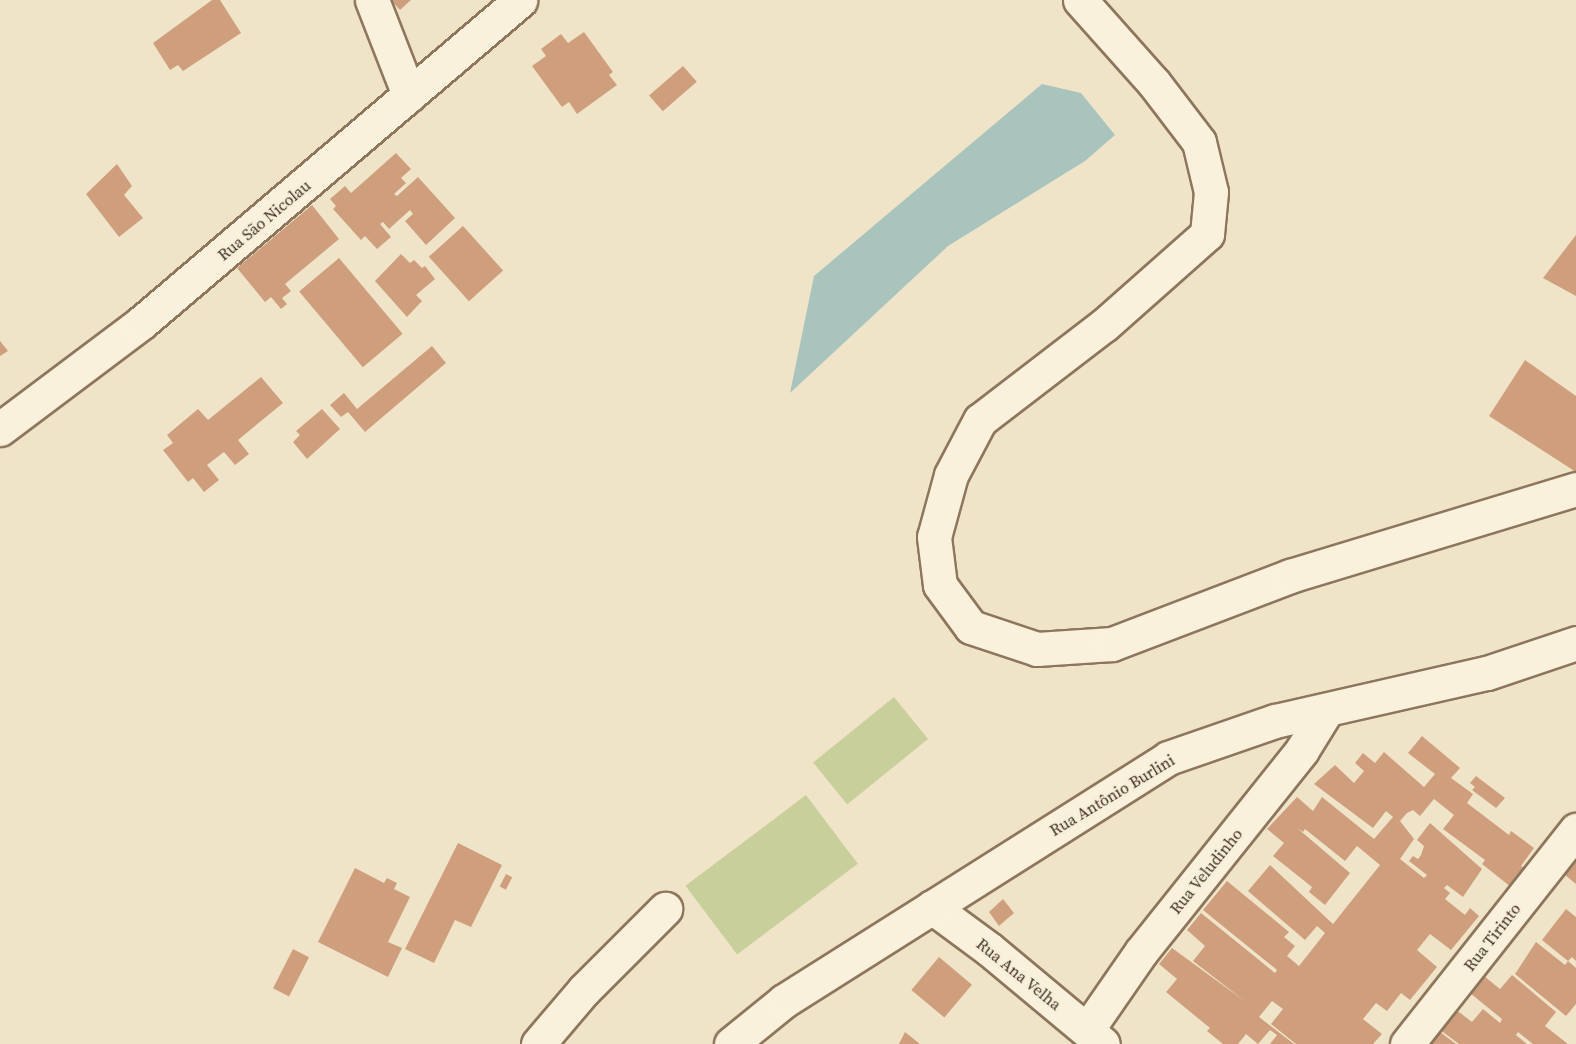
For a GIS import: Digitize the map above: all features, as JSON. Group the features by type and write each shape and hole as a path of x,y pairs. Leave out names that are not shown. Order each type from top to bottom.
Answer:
{"street":[{"path":"372,0 410,95"},
{"name":"Rua São Nicolau","path":"0,429 141,323 520,0"},
{"path":"1080,0 1154,83 1200,142 1211,192 1207,234 1104,326 980,420 951,475 934,537 940,585 971,627 1037,649 1112,644 1290,576 1576,489"},
{"name":"Rua Antônio Burlini","path":"731,1044 784,1001 1168,758 1275,722 1325,713 1486,673 1576,644"},
{"name":"Rua Veludinho","path":"1095,1037 1141,952 1302,750 1325,713"},
{"name":"Rua Tirinto","path":"1407,1044 1576,830"},
{"name":"Rua Ana Velha","path":"932,907 1095,1037"},
{"path":"538,1044 584,990 665,909"}],"green space":[{"path":"894,697 928,739 847,804 813,762"},
{"path":"806,795 858,864 737,955 685,886"}],"water":[{"path":"1042,84 1081,93 1115,135 1085,161 948,246 790,393 814,276"}],"building":[{"path":"212,0 220,0 241,33 183,71 178,65 170,70 153,43"},
{"path":"391,0 411,0 400,10"},
{"path":"584,32 613,72 609,75 617,85 577,114 569,102 562,107 532,66 546,56 541,49 561,34 568,43"},
{"path":"683,66 697,82 663,111 649,96"},
{"path":"396,153 411,169 401,178 406,183 394,194 397,196 418,177 455,218 426,245 405,221 413,214 410,210 389,229 383,222 380,224 391,237 377,249 365,236 361,240 333,209 336,206 330,199 345,186 351,193"},
{"path":"117,164 132,186 124,195 143,218 119,237 86,194"},
{"path":"312,205 339,239 285,284 291,291 282,298 287,304 281,309 271,297 265,302 237,268"},
{"path":"463,226 503,271 469,301 429,257"},
{"path":"1576,235 1576,296 1543,278"},
{"path":"401,254 410,263 414,260 422,268 425,266 435,279 416,295 422,301 407,317 375,281"},
{"path":"339,258 403,334 363,367 299,291"},
{"path":"0,341 8,351 0,356"},
{"path":"432,346 446,363 365,432 348,412 341,417 330,405 344,393 357,409"},
{"path":"1525,360 1576,396 1576,472 1489,416"},
{"path":"261,377 283,403 238,440 249,454 235,465 224,452 207,465 219,480 204,492 193,478 188,482 163,450 173,443 167,435 198,409 208,420"},
{"path":"322,409 340,429 307,459 293,442 300,435 296,431"},
{"path":"1422,736 1460,768 1451,778 1473,794 1467,803 1509,835 1511,831 1534,848 1521,866 1526,869 1511,887 1482,864 1485,860 1443,829 1454,815 1434,799 1420,816 1413,810 1407,813 1400,821 1414,839 1400,859 1424,878 1427,875 1409,861 1413,856 1418,859 1421,855 1424,846 1417,840 1430,823 1482,869 1463,897 1447,885 1444,888 1450,893 1445,899 1465,915 1470,908 1479,916 1451,950 1430,934 1417,950 1437,967 1410,1000 1401,993 1387,1011 1376,1003 1363,1019 1382,1034 1373,1044 1296,1044 1271,1024 1283,1009 1272,1001 1259,1017 1294,1044 1270,1044 1277,1035 1270,1030 1258,1044 1246,1034 1238,1044 1223,1044 1207,1031 1210,1028 1166,992 1177,979 1159,964 1172,948 1246,1002 1193,961 1205,946 1187,930 1201,913 1275,973 1277,970 1203,910 1227,881 1289,932 1284,937 1295,946 1287,956 1299,966 1325,933 1317,926 1305,940 1248,891 1270,865 1333,924 1380,865 1357,846 1345,861 1305,829 1303,832 1296,827 1350,873 1325,905 1309,892 1312,887 1273,856 1284,843 1267,829 1297,797 1313,811 1322,797 1374,839 1393,817 1386,811 1373,828 1314,784 1335,765 1354,783 1364,771 1355,763 1363,753 1375,763 1384,752 1424,787 1435,774 1408,753"},
{"path":"1476,776 1505,798 1496,808 1472,790 1475,787 1470,783"},
{"path":"458,843 502,865 471,927 455,920 434,963 405,949"},
{"path":"1576,861 1576,884 1565,875"},
{"path":"355,868 384,883 387,878 397,883 394,889 410,897 388,942 402,948 388,977 318,942"},
{"path":"506,874 512,877 506,890 500,886"},
{"path":"1003,899 1014,913 999,926 989,912"},
{"path":"1566,909 1576,917 1576,961 1572,957 1568,961 1542,940"},
{"path":"1536,942 1565,965 1568,961 1576,968 1576,1004 1566,1016 1515,974"},
{"path":"293,949 309,957 289,996 273,988"},
{"path":"939,957 972,985 944,1018 911,990"},
{"path":"1512,975 1556,1012 1545,1026 1568,1044 1533,1044 1518,1032 1516,1035 1527,1044 1459,1044 1439,1029 1455,1009 1472,1022 1483,1009 1500,1023 1502,1019 1470,993 1484,976 1500,989"},
{"path":"905,1032 920,1044 899,1044"},
{"path":"1440,1032 1456,1044 1430,1044"}]}
